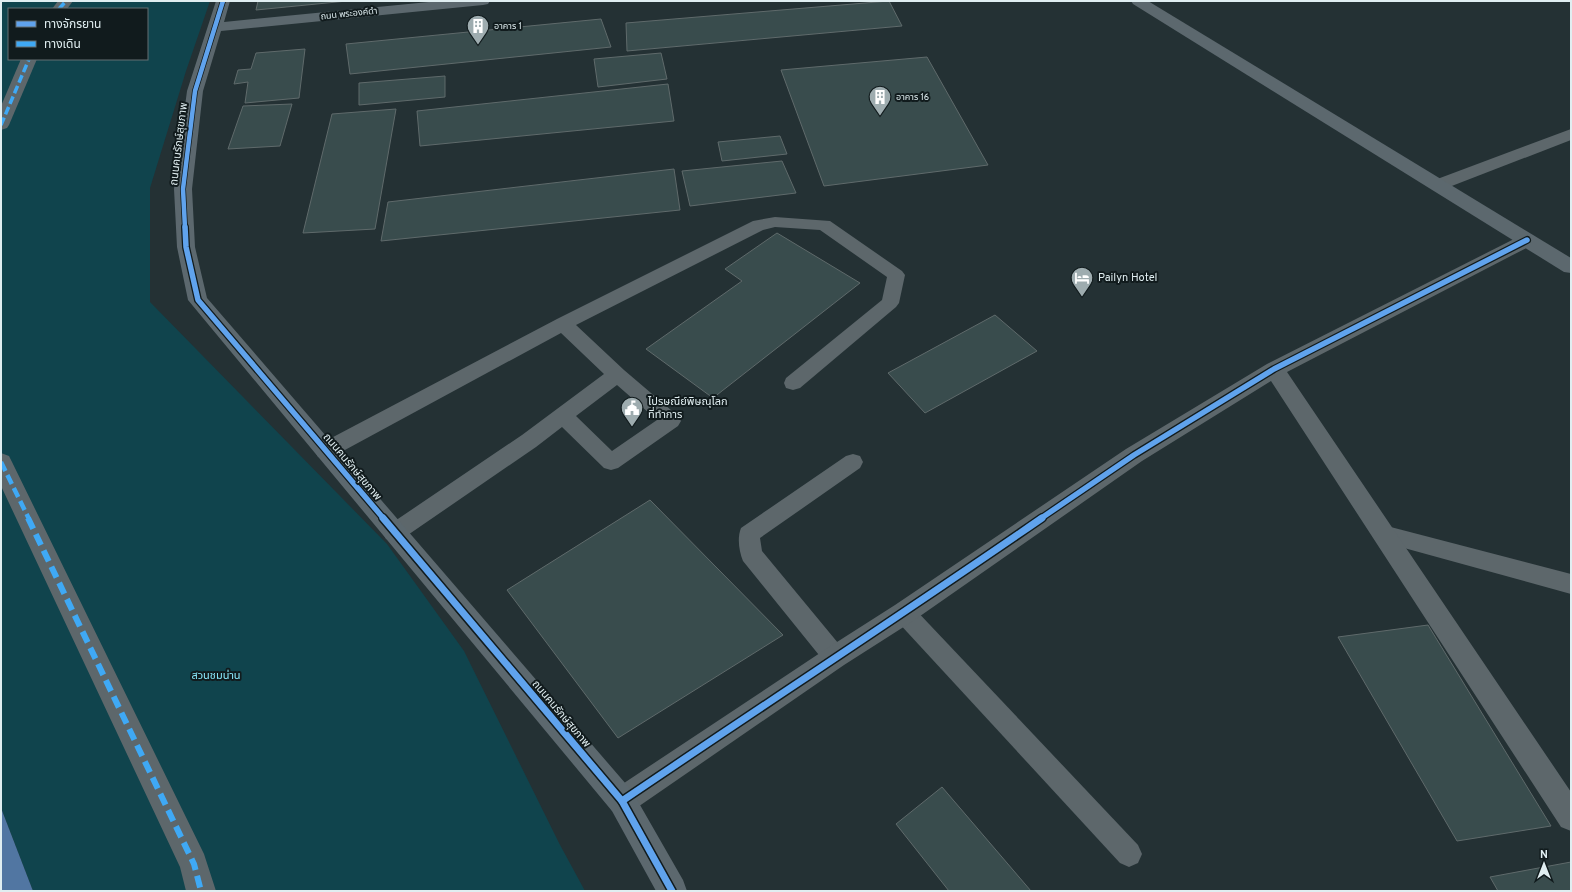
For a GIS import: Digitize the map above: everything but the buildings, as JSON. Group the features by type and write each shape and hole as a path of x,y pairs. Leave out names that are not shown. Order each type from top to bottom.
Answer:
{"street":[{"name":"ถนนคนรักษ์สุขภาพ","path":"223,1 195,91 183,189 186,247 198,300 622,801 672,891"},
{"name":"ถนน พระองค์ดำ","path":"216,27 483,1"},
{"path":"1138,1 1571,267"},
{"path":"1,125 29,60"},
{"path":"1438,185 1571,134"},
{"path":"622,801 835,657 904,613 1134,455 1274,369 1527,240"},
{"path":"1274,369 1571,817"},
{"path":"1,462 194,864 201,891"}],"lane":[{"path":"325,451 563,324 759,225 775,222 824,225 896,274 890,304 793,383"},
{"path":"563,324 617,375 671,421 611,462 564,416"},
{"path":"394,533 564,416 617,375"},
{"path":"835,657 751,554 748,534 853,462"},
{"path":"1383,534 1571,584"},
{"path":"904,613 1129,854"}],"green space":[{"name":"สวนชมน่าน","path":"1,1 210,1 186,71 150,188 150,302 387,544 464,651 559,843 585,891 33,891 1,808"}],"shaded area":[{"path":"1,808 33,891 1,891"}],"marked path":[{"path":"60,8 66,1"},
{"path":"1,125 29,60"},
{"path":"1,462 194,864 201,891"}],"cycle path":[{"path":"223,1 195,91 183,189 186,247 198,300 622,801 672,891"},
{"path":"622,801 835,657 904,613 1134,455 1274,369 1527,240"}],"place":[{"name":"อาคาร 1","path":"478,46"},
{"name":"อาคาร 16","path":"880,116"},
{"name":"Pailyn Hotel","path":"1082,298"},
{"name":"ไปรษณีย์พิษณุโลก ที่ทำการ","path":"632,428"}]}
